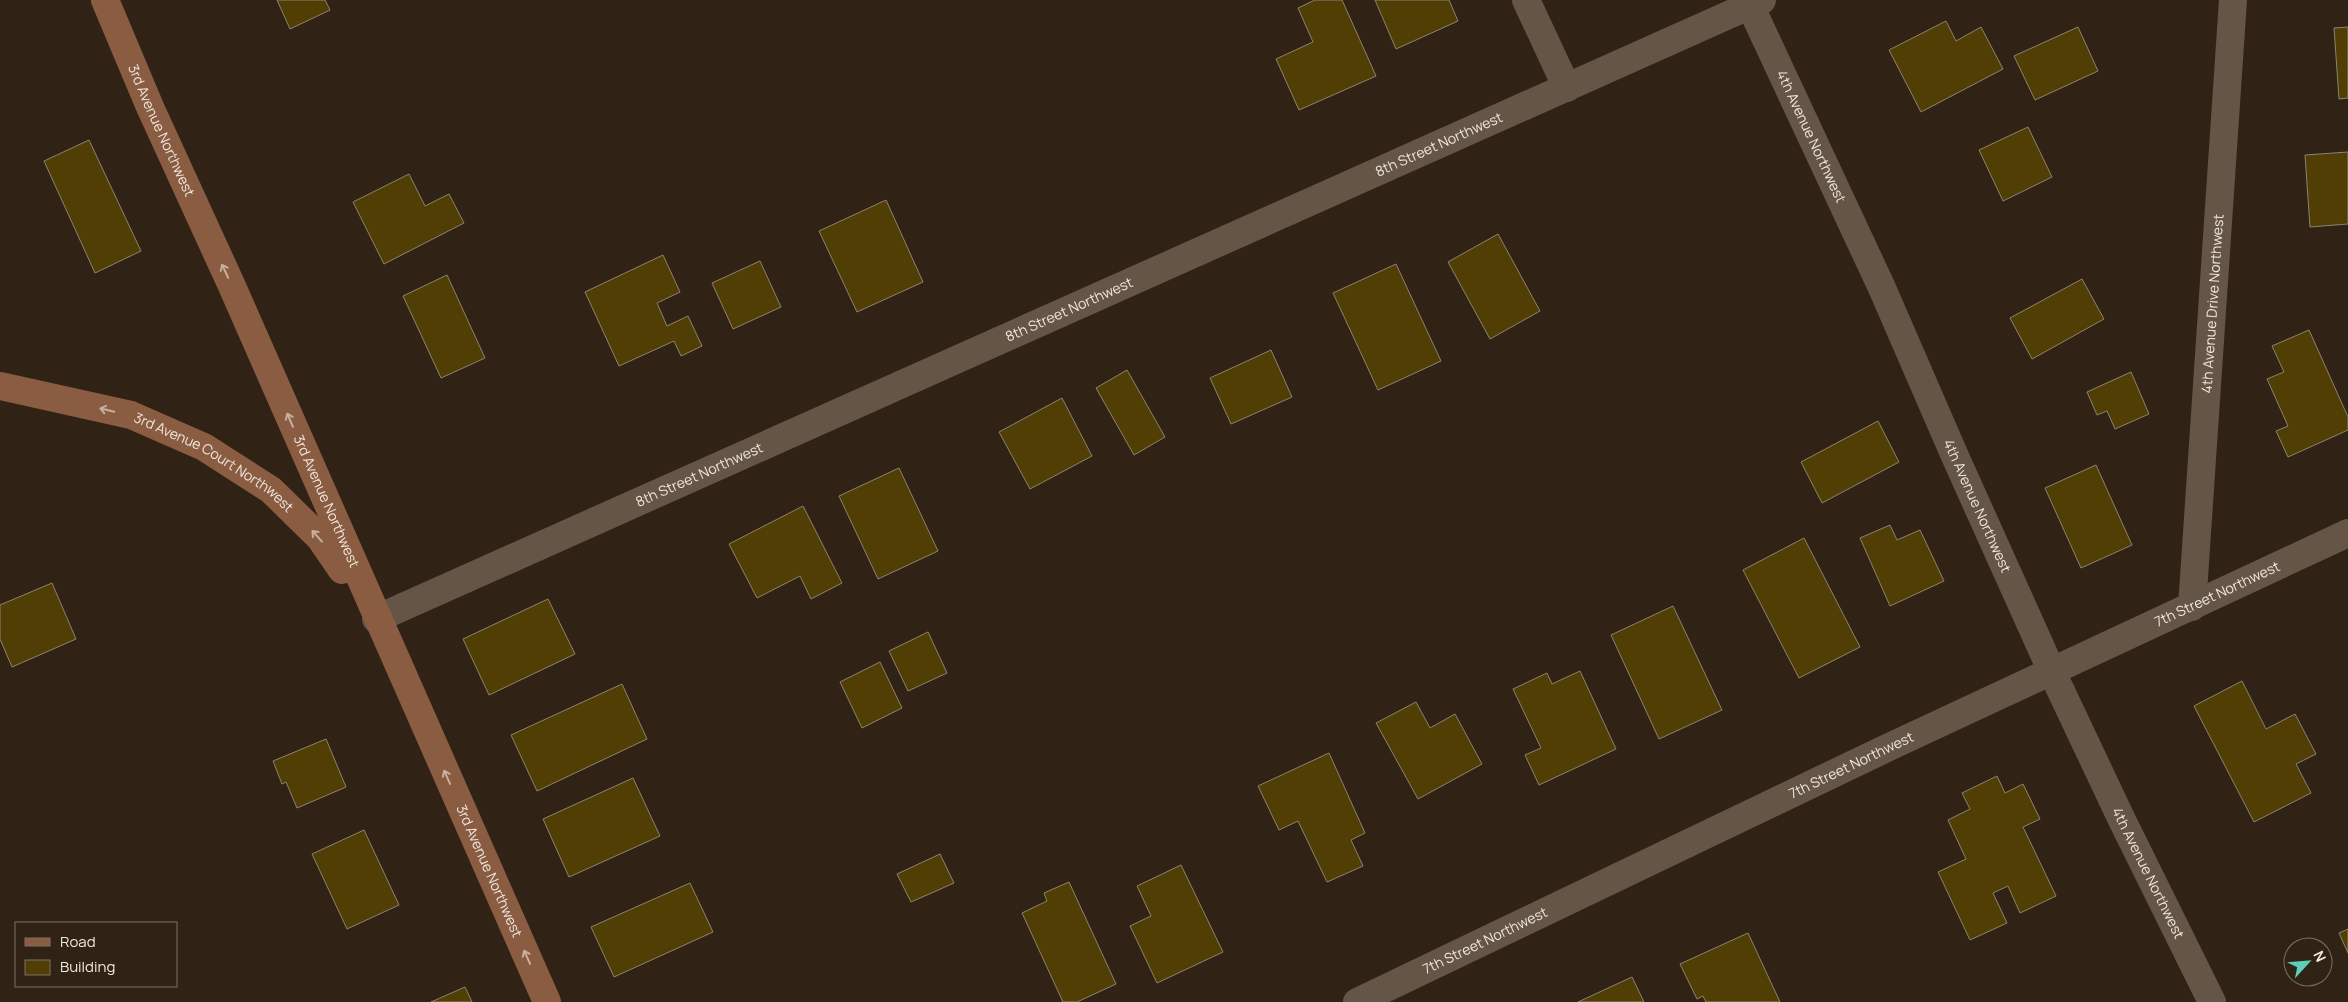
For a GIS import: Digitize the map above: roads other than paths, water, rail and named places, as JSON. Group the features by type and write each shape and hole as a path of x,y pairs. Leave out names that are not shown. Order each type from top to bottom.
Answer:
{"main road":[{"name":"3rd Avenue Northwest","path":"105,0 150,107 231,284 376,619 547,1002"},
{"name":"3rd Avenue Court Northwest","path":"0,386 132,415 204,447 272,490 320,538 376,619"}],"street":[{"path":"1526,0 1567,88"},
{"name":"4th Avenue Drive Northwest","path":"2192,607 2233,0"},
{"name":"8th Street Northwest","path":"376,619 1756,2"},
{"name":"4th Avenue Northwest","path":"1756,2 1954,454 2052,672 2121,818 2212,1002"},
{"name":"7th Street Northwest","path":"1357,1002 1889,747 2348,533"}]}
